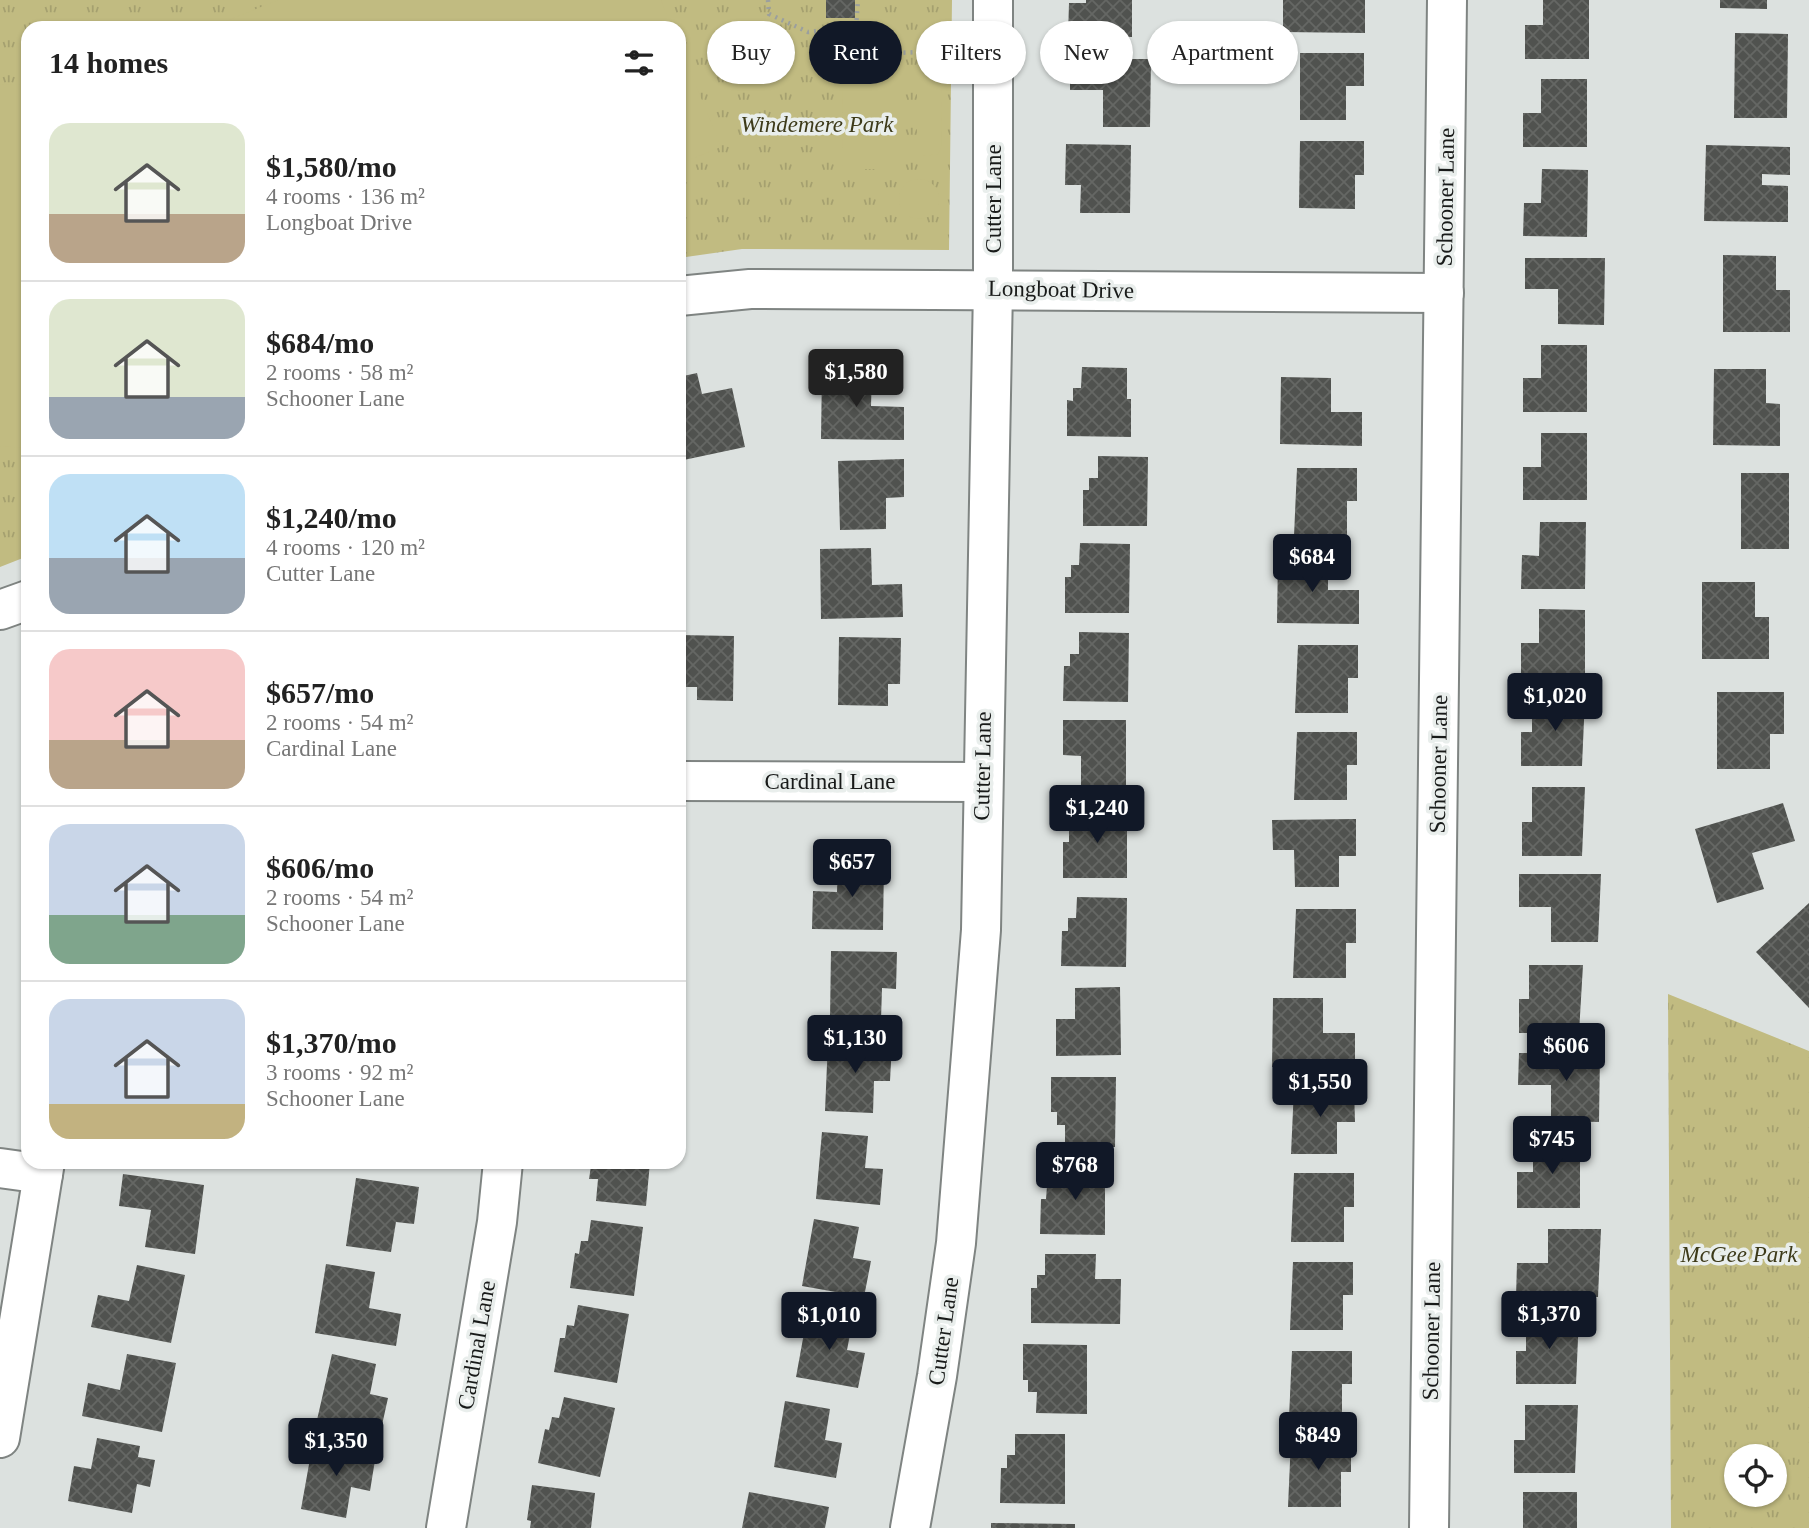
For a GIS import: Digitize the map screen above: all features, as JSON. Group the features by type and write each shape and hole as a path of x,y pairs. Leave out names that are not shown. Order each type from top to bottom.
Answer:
{"street":[{"name":"Cutter Lane","path":"910,1528 937,1376 956,1243 981,930 981,782 993,288 993,0"},
{"name":"Schooner Lane","path":"1429,1528 1447,0"},
{"name":"Longboat Drive","path":"686,295 750,289 993,288 1444,293"},
{"name":"Cardinal Lane","path":"686,780 981,782"},
{"path":"0,1168 21,1168"},
{"path":"0,1438 44,1169"},
{"name":"Cardinal Lane","path":"446,1528 497,1222 502,1169"}],"path":[{"path":"768,0 769,14 809,32"},
{"path":"856,21 858,0"}],"green space":[{"name":"Windemere Park","path":"0,0 952,0 952,21 916,21 916,84 951,84 949,250 742,249 686,257 686,21 21,21 21,559 0,567"},
{"path":"278,0 661,0 669,21 226,21"},
{"path":"686,61 721,147 686,161"},
{"path":"21,84 21,448 0,446 0,85"},
{"path":"843,84 902,84 902,169 842,169"},
{"path":"917,84 942,84 941,148 938,154 924,156 917,147"},
{"path":"919,179 933,185 939,199 933,213 919,219 905,213 899,199 905,185"},
{"name":"McGee Park","path":"1668,994 1809,1051 1809,1528 1671,1528"}],"building":[{"path":"826,0 855,0 855,18 826,18"},
{"path":"1086,0 1132,0 1132,21 1068,21 1069,3 1086,3"},
{"path":"1283,0 1365,0 1365,33 1298,32 1298,21 1283,21"},
{"path":"1543,0 1589,0 1589,59 1525,59 1525,25 1543,25"},
{"path":"1720,0 1767,0 1767,9 1720,8"},
{"path":"1735,33 1788,34 1787,118 1734,118"},
{"path":"1300,53 1364,53 1364,86 1346,86 1346,120 1300,120"},
{"path":"1133,59 1147,59 1147,84 1151,84 1150,127 1103,127 1103,90 1070,90 1070,84 1133,84"},
{"path":"1541,79 1587,79 1587,147 1523,147 1523,113 1541,113"},
{"path":"1300,141 1364,141 1364,175 1355,175 1355,209 1299,208"},
{"path":"1066,144 1131,145 1130,213 1080,213 1081,185 1065,185"},
{"path":"1706,145 1790,147 1790,175 1762,174 1762,185 1788,186 1788,222 1704,221"},
{"path":"1542,169 1588,170 1587,237 1523,236 1524,203 1541,203"},
{"path":"1723,255 1776,256 1776,290 1790,290 1790,332 1723,332"},
{"path":"1525,258 1605,258 1604,325 1558,324 1558,289 1525,289"},
{"path":"1541,345 1587,345 1587,412 1523,412 1523,378 1541,378"},
{"path":"1082,367 1127,368 1127,399 1131,399 1131,437 1067,436 1067,400 1073,401 1073,388 1081,388"},
{"path":"1714,369 1766,369 1766,403 1780,404 1780,446 1713,445"},
{"path":"822,370 872,371 871,406 904,407 904,440 821,439"},
{"path":"697,373 702,394 732,388 745,447 686,460 686,375"},
{"path":"1281,377 1331,378 1331,412 1362,412 1362,446 1280,444"},
{"path":"1541,433 1587,433 1587,500 1523,500 1523,467 1541,467"},
{"path":"1098,456 1148,457 1147,526 1083,526 1083,490 1089,490 1089,478 1098,478"},
{"path":"904,459 904,497 886,498 886,529 840,530 838,461"},
{"path":"1297,468 1357,468 1357,501 1347,501 1347,536 1294,536"},
{"path":"1741,473 1789,473 1789,549 1741,549"},
{"path":"1540,522 1586,522 1585,589 1521,589 1522,555 1539,556"},
{"path":"1080,543 1130,544 1129,613 1065,613 1065,577 1071,577 1071,565 1079,565"},
{"path":"871,548 872,585 902,584 903,617 821,619 820,549"},
{"path":"1278,555 1328,556 1328,590 1359,590 1359,624 1277,623"},
{"path":"1702,582 1755,582 1755,617 1769,617 1769,659 1702,659"},
{"path":"1539,609 1585,610 1585,677 1521,676 1521,643 1539,643"},
{"path":"1079,632 1129,633 1128,702 1063,701 1064,666 1070,666 1070,654 1079,654"},
{"path":"686,635 734,636 733,701 697,700 697,687 686,687"},
{"path":"839,637 901,638 900,684 888,684 888,706 838,705"},
{"path":"1298,645 1358,645 1358,678 1348,678 1348,713 1295,713"},
{"path":"1717,692 1784,692 1784,734 1770,734 1770,769 1717,769"},
{"path":"1532,698 1585,698 1582,766 1521,766 1521,732 1532,732"},
{"path":"1063,720 1126,720 1126,789 1081,788 1081,756 1063,755"},
{"path":"1297,732 1357,732 1357,765 1347,765 1347,800 1294,800"},
{"path":"1532,787 1585,787 1582,856 1522,856 1522,822 1532,822"},
{"path":"1783,803 1795,841 1752,853 1764,889 1717,903 1695,829"},
{"path":"1077,808 1127,809 1127,878 1063,878 1063,842 1069,842 1069,830 1077,830"},
{"path":"1356,819 1356,856 1339,856 1339,887 1295,887 1294,850 1273,850 1272,820"},
{"path":"838,860 884,862 883,930 812,929 813,891 837,892"},
{"path":"1519,874 1601,874 1598,942 1551,942 1551,907 1519,907"},
{"path":"1077,897 1127,898 1126,967 1061,966 1062,931 1068,931 1068,918 1076,918"},
{"path":"1809,903 1809,1008 1756,952"},
{"path":"1296,909 1356,909 1356,943 1346,943 1346,978 1293,978"},
{"path":"831,951 897,952 896,989 882,988 881,1020 830,1019"},
{"path":"1529,965 1583,965 1579,1033 1519,1033 1519,999 1529,999"},
{"path":"1120,987 1121,1055 1056,1056 1056,1019 1075,1019 1075,988"},
{"path":"1273,998 1323,998 1323,1033 1355,1033 1355,1067 1272,1067"},
{"path":"828,1041 892,1044 890,1081 874,1081 873,1113 825,1111"},
{"path":"1519,1053 1600,1054 1599,1122 1551,1121 1551,1085 1518,1085"},
{"path":"1051,1077 1116,1077 1115,1147 1065,1146 1065,1125 1057,1125 1057,1112 1051,1112"},
{"path":"1294,1088 1354,1088 1355,1122 1337,1122 1337,1154 1291,1154"},
{"path":"822,1132 868,1136 865,1168 883,1169 880,1205 816,1199"},
{"path":"1533,1140 1580,1140 1580,1208 1517,1208 1517,1172 1533,1172"},
{"path":"1055,1165 1105,1165 1105,1235 1040,1234 1041,1199 1046,1199 1047,1186 1055,1186"},
{"path":"591,1169 649,1169 646,1206 596,1201 598,1179 589,1179"},
{"path":"1294,1173 1354,1173 1354,1207 1344,1207 1344,1242 1291,1242"},
{"path":"123,1174 204,1185 195,1254 145,1247 151,1210 119,1206"},
{"path":"356,1178 419,1187 414,1224 396,1222 391,1252 346,1246"},
{"path":"814,1219 859,1227 853,1258 871,1261 864,1297 802,1286"},
{"path":"591,1220 643,1227 634,1296 570,1288 575,1253 579,1254 581,1241 588,1241"},
{"path":"1548,1229 1601,1229 1598,1297 1516,1297 1517,1263 1548,1263"},
{"path":"1045,1254 1096,1254 1095,1279 1121,1279 1120,1324 1031,1323 1031,1288 1037,1288 1037,1275 1045,1275"},
{"path":"1293,1262 1353,1262 1353,1295 1343,1295 1343,1330 1290,1330"},
{"path":"326,1264 375,1272 369,1308 401,1314 396,1346 315,1333"},
{"path":"137,1265 185,1275 171,1343 91,1327 98,1295 129,1301"},
{"path":"578,1305 629,1314 617,1383 554,1372 560,1338 565,1338 567,1325 574,1326"},
{"path":"808,1311 853,1319 847,1350 865,1353 858,1388 796,1377"},
{"path":"1526,1316 1579,1316 1576,1384 1516,1384 1516,1351 1526,1351"},
{"path":"1023,1344 1087,1345 1087,1414 1036,1413 1037,1392 1028,1392 1028,1380 1023,1380"},
{"path":"1292,1351 1352,1351 1352,1384 1342,1384 1342,1419 1289,1418"},
{"path":"127,1354 176,1363 162,1432 82,1416 88,1383 120,1390"},
{"path":"332,1354 376,1364 370,1394 388,1398 380,1434 317,1420"},
{"path":"564,1397 615,1408 600,1477 538,1463 545,1429 549,1430 552,1417 559,1418"},
{"path":"785,1401 830,1409 825,1440 842,1443 836,1478 774,1467"},
{"path":"1525,1405 1578,1405 1575,1473 1514,1473 1514,1440 1525,1440"},
{"path":"1015,1434 1065,1434 1065,1504 1000,1503 1001,1468 1007,1468 1007,1455 1015,1455"},
{"path":"97,1438 140,1446 138,1457 155,1460 150,1487 137,1484 132,1513 68,1501 74,1466 91,1469"},
{"path":"1291,1439 1351,1439 1351,1472 1341,1472 1341,1507 1288,1507"},
{"path":"313,1442 376,1454 370,1491 351,1487 346,1518 301,1509"},
{"path":"532,1485 595,1493 591,1528 530,1528 531,1521 527,1520"},
{"path":"749,1492 829,1507 825,1528 742,1528"},
{"path":"1523,1492 1577,1492 1577,1528 1523,1528"},
{"path":"991,1523 1075,1524 1075,1528 991,1528"}]}
